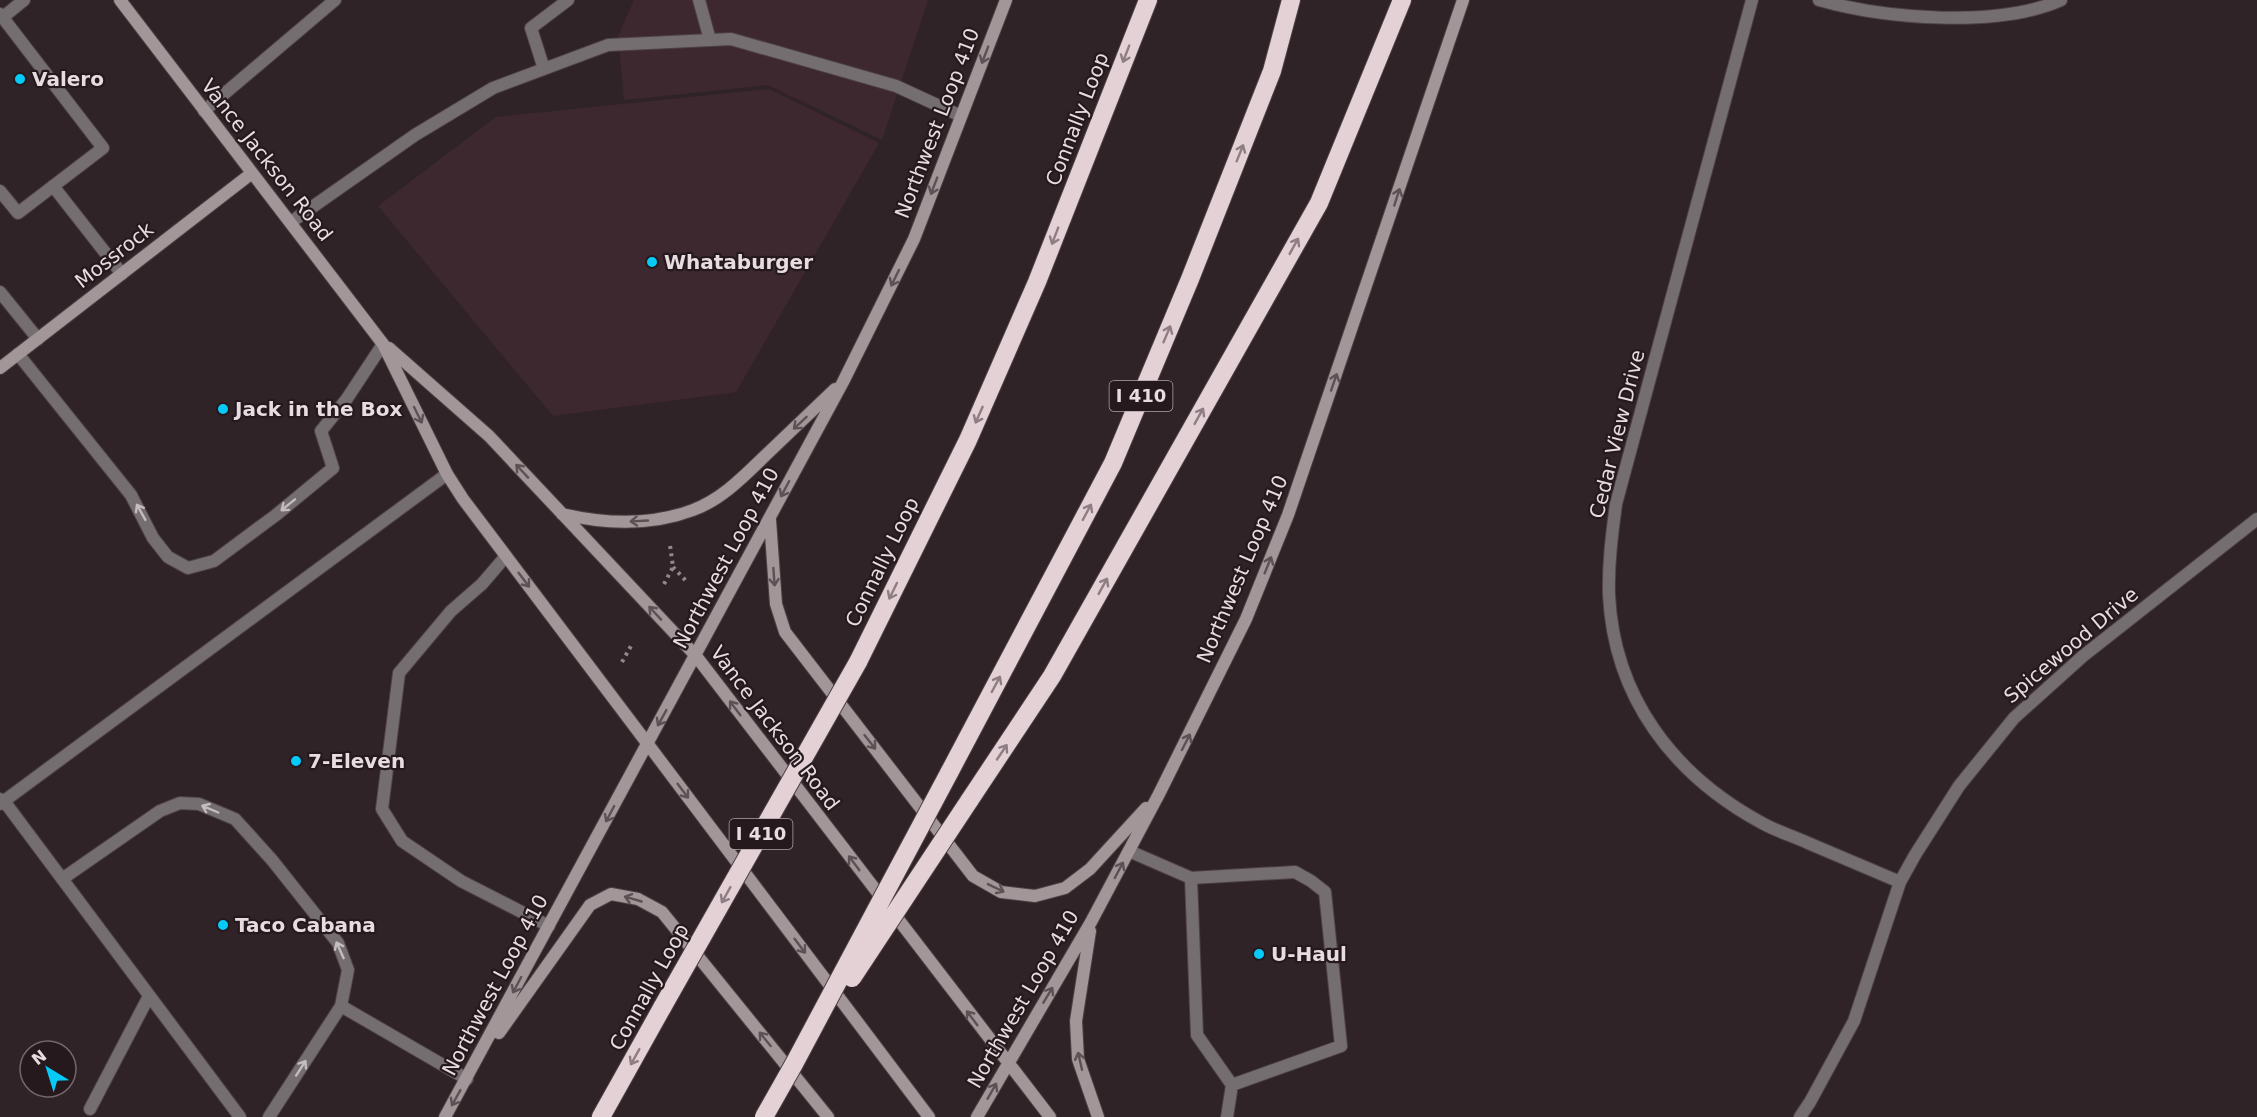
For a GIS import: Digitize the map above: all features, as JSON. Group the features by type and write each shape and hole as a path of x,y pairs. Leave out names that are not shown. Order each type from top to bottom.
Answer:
{"highway":[{"name":"Connally Loop","path":"601,1117 858,662 968,440 1037,282 1148,0"},
{"name":"I 410","path":"764,1117 1113,463 1190,279 1272,71 1291,0"},
{"path":"794,1064 1052,676 1319,203 1402,0"}],"main road":[{"name":"Vance Jackson Road","path":"120,0 383,344 447,474 463,500 929,1117"},
{"name":"Northwest Loop 410","path":"445,1117 843,382 914,239 1005,0"},
{"name":"Northwest Loop 410","path":"976,1117 1091,922 1159,794 1246,619 1288,515 1463,0"},
{"name":"Mossrock","path":"0,368 252,173"},
{"name":"Vance Jackson Road","path":"383,344 489,436 696,656 1050,1117"},
{"path":"562,514 588,520 622,522 654,520 694,510 729,490 843,382"},
{"path":"769,519 776,604 785,632 974,876 1001,892 1035,896 1065,888 1090,870 1159,794"},
{"path":"466,1079 590,905 611,894 638,899 662,912 828,1117"},
{"path":"1091,922 1076,1021 1078,1059 1098,1117"}],"street":[{"path":"0,191 18,213 103,148 1,15 24,0"},
{"path":"204,111 335,0"},
{"path":"544,69 531,28 568,0"},
{"path":"699,0 710,40"},
{"name":"Cedar View Drive","path":"1752,0 1616,504 1610,549 1609,594 1613,634 1623,674 1642,711 1666,745 1690,772 1725,801 1763,823 1900,882"},
{"path":"1820,0 1837,5 1910,16 1994,17 2049,5 2061,0"},
{"path":"291,222 425,129 493,88 608,45 731,39 897,86 961,116"},
{"path":"53,186 122,274"},
{"path":"0,292 38,339"},
{"path":"18,354 131,495 153,538 168,557 188,568 214,561 276,515 333,468 321,431 346,400 383,344"},
{"path":"237,1114 62,879 1,802 447,474"},
{"name":"Spicewood Drive","path":"1800,1117 1854,1022 1900,882 1959,786 2014,718 2083,656 2257,519"},
{"path":"506,556 482,584 451,612 399,673 382,809 402,841 461,881 549,926"},
{"path":"62,879 160,811 180,803 199,804 235,819 272,860 338,943 348,970 341,1006 269,1117"},
{"path":"1129,851 1191,878 1295,872 1325,892 1341,1046 1232,1084"},
{"path":"1191,878 1197,1035 1232,1084 1227,1117"},
{"path":"90,1109 149,996"},
{"path":"341,1006 466,1079"}],"path":[{"path":"670,545 673,567 687,582"},
{"path":"662,587 673,567"},
{"path":"622,662 631,646"}],"shaded area":[{"path":"634,0 928,0 882,140 768,85 624,100 618,36"},
{"path":"769,89 879,143 736,392 553,416 378,206 496,117"}],"place":[{"name":"Valero","path":"20,79"},
{"name":"Whataburger","path":"652,262"},
{"name":"Jack in the Box","path":"223,409"},
{"name":"7-Eleven","path":"296,761"},
{"name":"Taco Cabana","path":"223,925"},
{"name":"U-Haul","path":"1259,954"}]}
